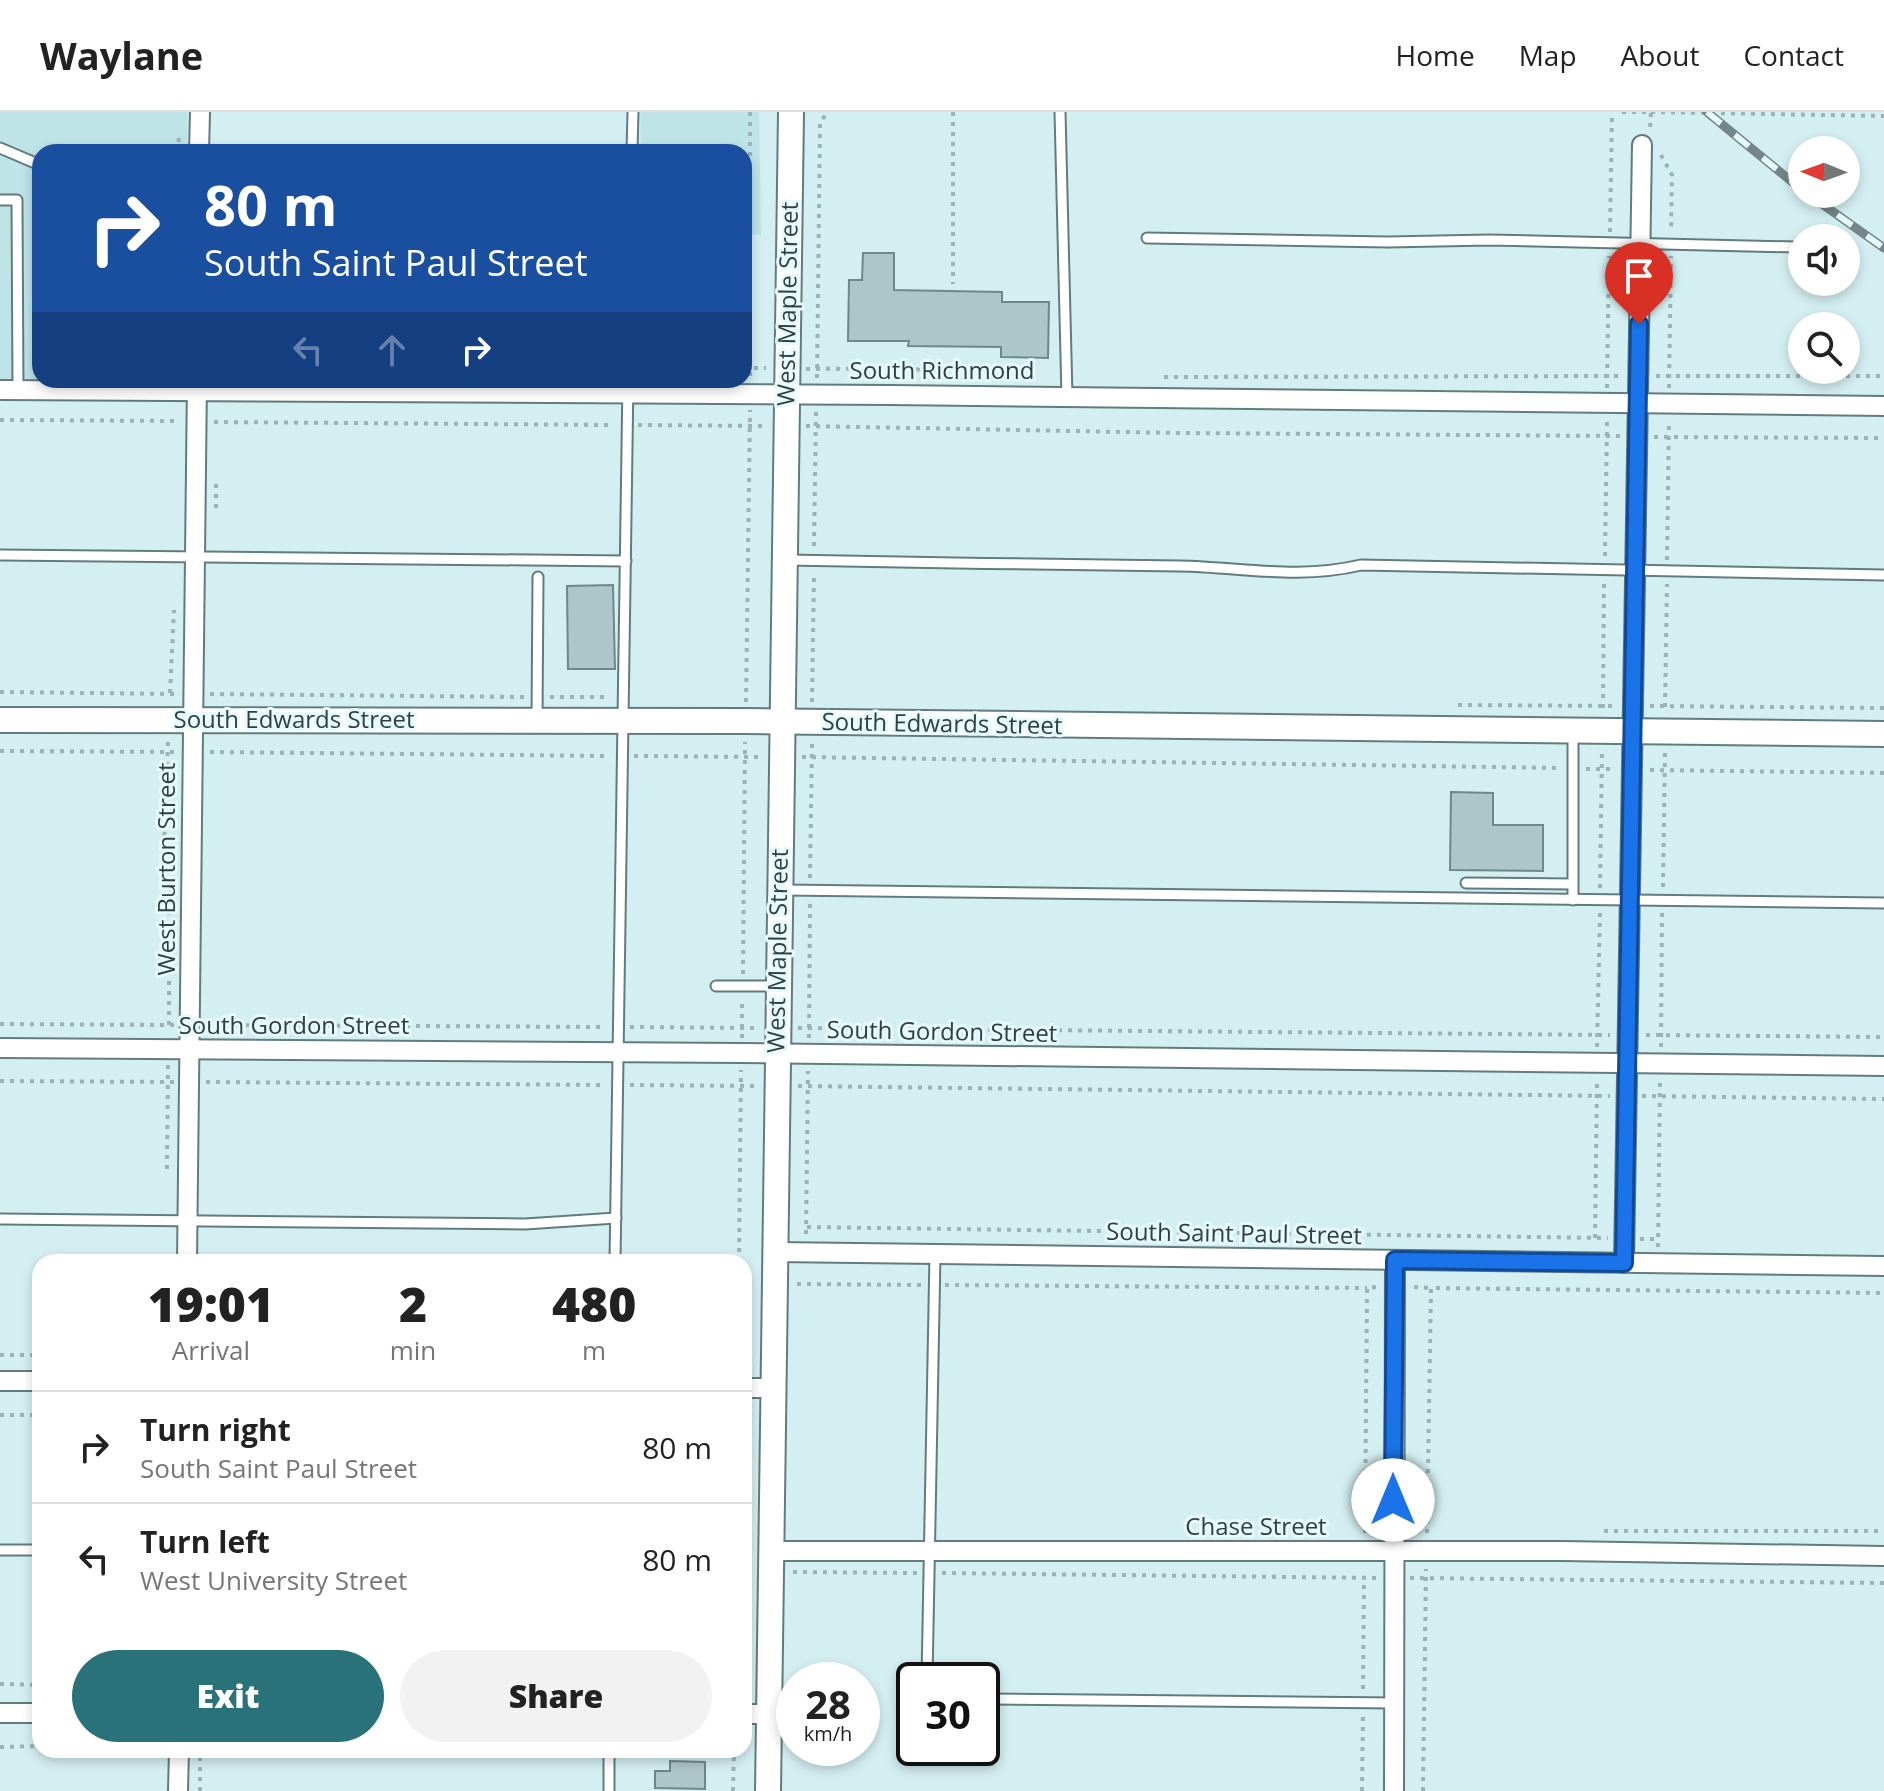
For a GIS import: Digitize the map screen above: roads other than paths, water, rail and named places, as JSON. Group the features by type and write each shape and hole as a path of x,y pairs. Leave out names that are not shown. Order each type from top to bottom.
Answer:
{"street":[{"path":"199,144 200,112"},
{"name":"West Maple Street","path":"768,1791 769,1714 782,1551 773,1388 791,112"},
{"path":"1624,1263 1640,245 1650,142"},
{"name":"South Richmond","path":"9,390 51,388"},
{"name":"West Burton Street","path":"187,1254 191,752 180,721 192,694 197,388"},
{"name":"South Richmond","path":"643,388 750,395 1884,406"},
{"name":"South Edwards Street","path":"0,720 180,721 537,708 812,710 1573,733 1884,734"},
{"name":"South Gordon Street","path":"0,1048 1884,1066"},
{"name":"South Saint Paul Street","path":"775,1252 1884,1266"},
{"path":"1394,1791 1395,1260"},
{"path":"0,1381 32,1381"},
{"path":"752,1388 773,1388"},
{"name":"Chase Street","path":"782,1551 1427,1551 1884,1556"},
{"path":"0,1713 32,1713"},
{"path":"752,1714 769,1714"},
{"path":"178,1791 179,1758"}],"lane":[{"path":"632,144 633,112"},
{"path":"1060,112 1067,397"},
{"path":"0,148 32,162"},
{"path":"0,200 17,200 9,390"},
{"path":"1147,238 1388,242 1489,240 1788,247"},
{"path":"615,1254 628,388"},
{"path":"0,555 626,561"},
{"path":"784,560 1186,566 1254,572 1328,573 1361,565 1884,575"},
{"path":"537,708 538,577"},
{"path":"1573,733 1573,900"},
{"path":"1466,883 1572,884"},
{"path":"779,890 1884,903"},
{"path":"716,986 778,986"},
{"path":"0,1219 525,1224 616,1218"},
{"path":"928,1662 935,1254"},
{"path":"0,1550 32,1550"},
{"path":"1000,1699 1395,1703"},
{"path":"609,1758 609,1791"}],"railway":[{"path":"1707,112 1788,179"},
{"path":"1828,208 1884,248"}]}
